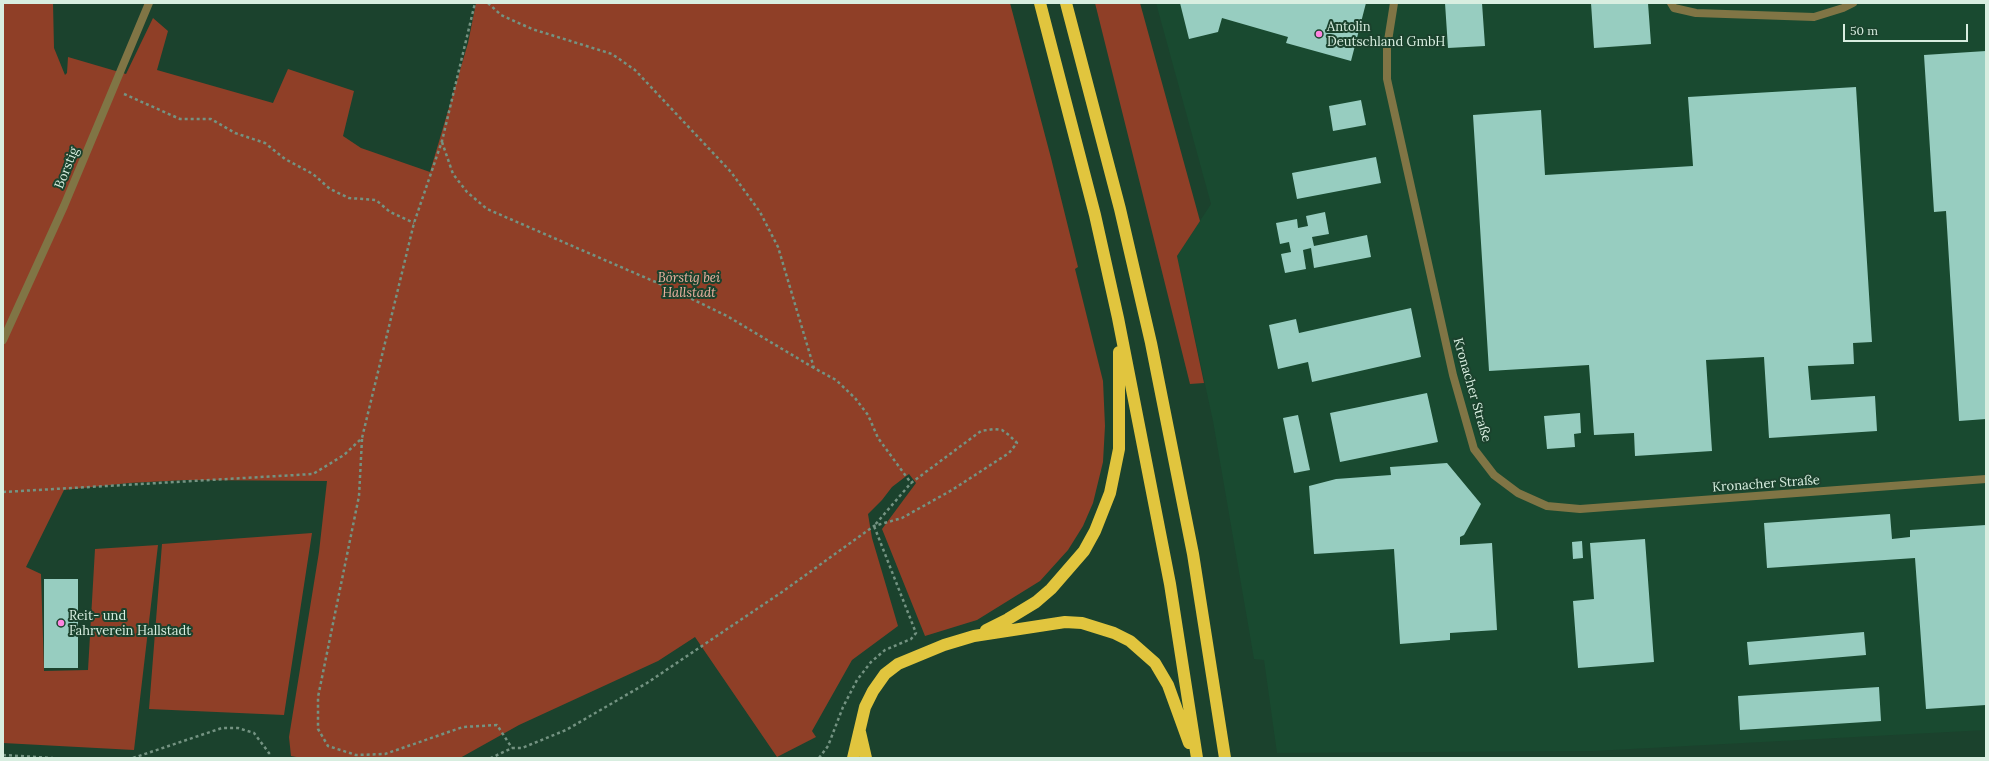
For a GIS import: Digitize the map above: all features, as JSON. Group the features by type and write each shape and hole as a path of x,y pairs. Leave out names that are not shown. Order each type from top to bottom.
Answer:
{"highway":[{"path":"1040,3 1095,215 1118,318 1170,584 1197,758"},
{"path":"1066,3 1120,209 1151,343 1193,554 1224,758"},
{"path":"852,756 865,707 873,691 885,674 898,664 916,656 974,636 1008,619 1036,602 1072,566 1084,551 1095,531 1110,492 1119,449 1118,318"},
{"path":"974,636 1065,622 1082,623 1100,628 1130,641 1155,663 1168,685 1193,758"},
{"path":"859,729 866,758"}],"street":[{"name":"Borstig","path":"3,340 64,206 112,88 149,3"},
{"name":"Kronacher Straße","path":"1394,3 1387,47 1387,79 1456,388 1474,449 1494,475 1518,493 1547,506 1580,509 1986,479"},
{"path":"1671,3 1674,8 1696,13 1814,17 1854,3"}],"path":[{"path":"475,3 442,141 414,223 362,438 359,496 318,697 318,729 328,746 356,755 385,754 463,727 497,725 512,748"},
{"path":"488,3 501,15 532,29 612,54 635,70 731,172 760,212 778,246 814,368"},
{"path":"112,88 180,119 211,119 235,133 265,143 285,159 313,174 330,189 349,198 376,200 390,212 414,223"},
{"path":"442,141 453,174 467,192 487,209 714,309 836,380 855,398 868,415 878,438 911,483"},
{"path":"491,758 512,748 522,748 566,730 647,683 782,592 874,526 911,483 982,431 994,429 1002,430 1017,443 1003,457 952,490 902,518 874,526"},
{"path":"3,492 313,474 344,455 362,438"},
{"path":"874,526 914,626"},
{"path":"132,758 222,728 233,728 254,733 269,753 269,758"},
{"path":"3,755 53,758"}],"shaded area":[{"path":"1156,3 1986,3 1986,730 1594,751 1277,753 1264,660 1254,659 1213,421 1177,256 1211,204"}],"green space":[{"name":"Börstig bei Hallstadt","path":"3,3 53,3 54,48 65,75 67,73 68,57 126,74 153,18 168,31 157,70 273,103 288,69 354,91 343,136 361,148 430,172 468,43 476,3 1010,3 1078,267 1075,269 1103,381 1105,426 1103,462 1093,503 1083,526 1068,550 1040,581 977,620 925,636 882,529 916,483 909,474 892,487 868,514 872,538 898,626 852,660 812,731 816,737 777,757 695,637 658,661 519,725 460,758 302,758 291,756 289,737 319,552 327,481 186,480 129,483 64,490 26,567 41,574 44,671 88,670 95,549 158,545 134,750 3,743"},
{"path":"1095,3 1140,3 1200,221 1177,256 1204,383 1190,384"},
{"path":"312,533 284,715 149,709 162,544"}],"building":[{"name":"Antolin Deutschland GmbH","path":"1180,3 1366,3 1351,61 1286,43 1288,37 1222,18 1218,32 1189,39"},
{"path":"1445,3 1482,3 1485,46 1448,48"},
{"path":"1591,3 1648,3 1651,44 1594,48"},
{"path":"1986,51 1986,419 1959,421 1946,211 1934,212 1924,55"},
{"path":"1856,87 1872,342 1853,343 1854,364 1808,366 1811,400 1875,396 1877,431 1769,438 1764,357 1706,360 1712,451 1635,456 1634,433 1594,435 1589,365 1489,371 1473,115 1541,110 1545,175 1693,166 1688,97"},
{"path":"1361,100 1366,125 1333,131 1329,106"},
{"path":"1376,157 1381,183 1297,199 1292,173"},
{"path":"1325,212 1329,234 1312,237 1314,246 1367,235 1371,257 1314,268 1311,248 1303,250 1306,269 1285,273 1281,254 1291,252 1289,242 1280,244 1276,223 1297,219 1298,228 1308,226 1306,216"},
{"path":"1411,308 1421,357 1312,382 1308,362 1278,369 1269,325 1296,319 1299,333"},
{"path":"1427,393 1438,442 1340,462 1330,413"},
{"path":"1580,413 1581,433 1574,434 1575,447 1547,449 1544,416"},
{"path":"1298,415 1310,470 1294,473 1283,418"},
{"path":"1447,463 1481,504 1464,535 1460,537 1460,545 1492,543 1497,630 1450,633 1450,640 1400,644 1394,549 1314,554 1309,486 1336,479 1391,475 1390,467"},
{"path":"1890,514 1892,539 1910,537 1910,530 1986,525 1986,705 1926,709 1915,558 1767,568 1764,523"},
{"path":"1645,539 1654,662 1578,668 1573,601 1594,599 1590,543"},
{"path":"1582,541 1583,558 1573,559 1572,542"},
{"name":"Reit- und Fahrverein Hallstadt","path":"44,579 78,579 78,668 44,668"},
{"path":"1864,632 1866,655 1749,665 1747,642"},
{"path":"1879,687 1881,721 1740,730 1738,696"}],"place":[{"name":"Antolin Deutschland GmbH","path":"1319,34"},
{"name":"Reit- und Fahrverein Hallstadt","path":"61,623"}]}
